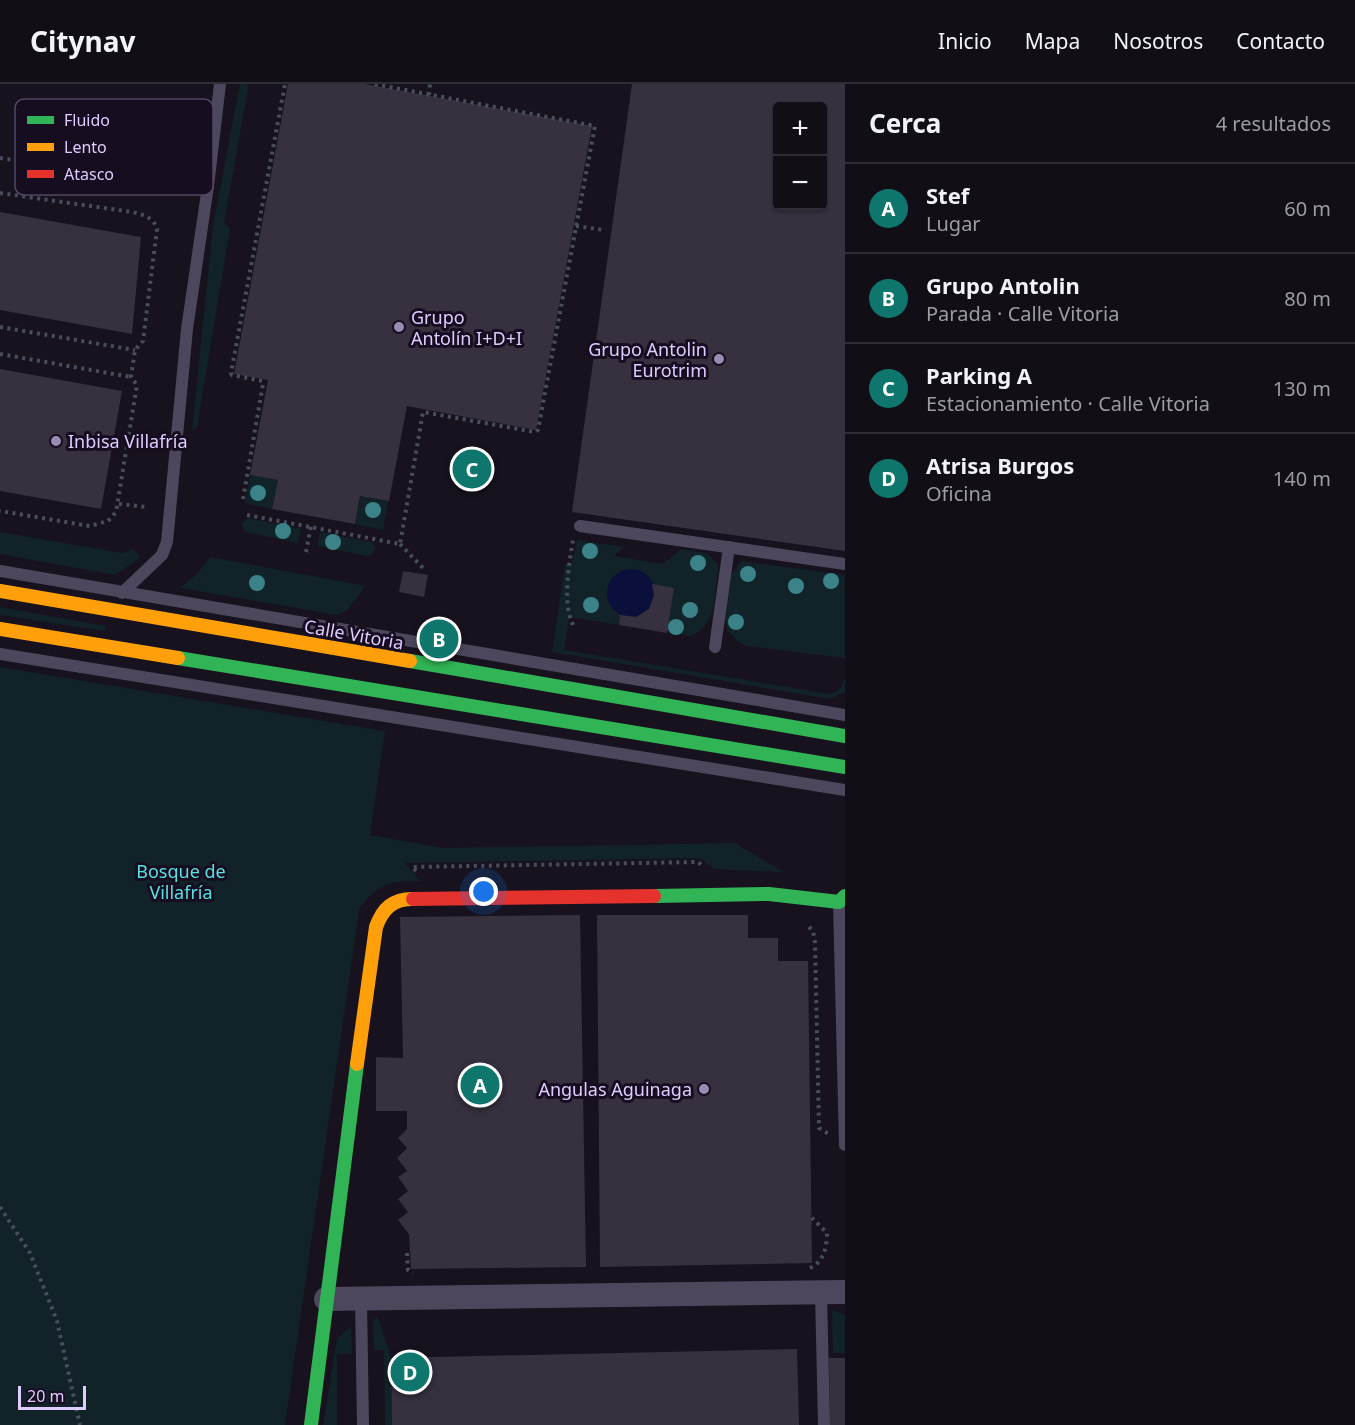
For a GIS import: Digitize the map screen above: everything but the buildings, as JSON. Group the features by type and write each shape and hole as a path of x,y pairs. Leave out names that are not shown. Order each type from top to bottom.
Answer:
{"main road":[{"name":"Calle Vitoria","path":"0,591 845,736"},
{"path":"0,630 844,771 845,747"},
{"path":"311,1425 373,944 380,913 389,903 400,899 657,893 769,894 842,899"}],"street":[{"path":"326,1299 845,1292"}],"lane":[{"path":"213,144 220,84"},
{"path":"122,593 162,555 166,542 187,329 207,195"},
{"path":"580,526 845,564"},
{"path":"715,648 729,548"},
{"path":"0,572 845,715"},
{"path":"0,654 845,790"},
{"path":"842,899 845,1144"},
{"path":"821,1292 824,1425"},
{"path":"361,1299 363,1425"}],"path":[{"path":"243,500 263,384 262,381 231,373 285,84"},
{"path":"374,84 594,125 538,430 536,432 423,412 400,544"},
{"path":"429,95 430,84"},
{"path":"0,158 15,160"},
{"path":"0,193 132,212 146,215 155,222 157,229 143,341 135,350 131,377"},
{"path":"576,226 604,230"},
{"path":"0,327 135,350"},
{"path":"0,354 131,377 137,385 119,504 108,521 90,526 0,511"},
{"path":"119,504 147,507"},
{"path":"247,515 400,544 423,568"},
{"path":"306,552 311,526"},
{"path":"573,625 569,617 569,565 573,540 580,526"},
{"path":"419,874 412,867 698,862 710,871"},
{"path":"805,922 813,931 815,942 819,1128 845,1144"},
{"path":"0,1207 30,1253 57,1321 80,1425"},
{"path":"800,1268 812,1268 818,1264 827,1245 827,1233 812,1218"},
{"path":"407,1253 410,1273 422,1273"}],"green space":[{"path":"240,84 247,84 248,88 224,223 230,229 197,427 192,431 213,226"},
{"path":"250,475 278,480 272,509 245,503"},
{"path":"361,496 388,501 383,530 355,524"},
{"path":"248,518 301,529 298,543 245,532 241,524"},
{"path":"0,532 122,553 133,549 140,558 115,575 0,554"},
{"path":"320,532 371,542 375,547 374,552 368,556 317,546"},
{"path":"577,540 624,547 614,556 663,564 681,549 706,553 718,564 716,591 710,618 699,631 690,636 569,617 564,650 830,694 840,689 845,678 845,692 830,699 552,652 565,564 572,565"},
{"path":"210,557 366,586 347,610 338,615 180,588 197,574"},
{"path":"741,561 845,575 845,658 747,646 737,641 728,631 725,619 730,577"},
{"path":"0,607 105,626 105,631 0,615"},
{"name":"Bosque de Villafría","path":"0,667 385,731 370,835 443,848 735,843 783,872 714,869 700,858 405,863 420,881 392,883 371,895 359,910 285,1425 0,1425"},
{"path":"832,1310 845,1315 845,1353 833,1353"},
{"path":"378,1317 391,1358 392,1425 385,1425 384,1350 374,1350 373,1320"},
{"path":"351,1326 352,1354 337,1354 337,1425 323,1425 337,1339"}],"shaded area":[{"path":"631,569 648,576 655,593 648,610 631,617 614,610 607,593 614,576"}],"traffic: fast":[{"path":"178,658 845,767"},
{"path":"410,661 845,736"},
{"path":"654,896 769,894 839,902 845,896"},
{"path":"311,1425 357,1064"}],"traffic: slow":[{"path":"0,591 410,661"},
{"path":"0,629 178,658"},
{"path":"357,1064 376,927 390,906 406,899 413,899"}],"traffic: jam":[{"path":"413,899 654,896"}],"place":[{"name":"Grupo Antolín I+D+I","path":"399,327"},
{"name":"Grupo Antolin Eurotrim","path":"719,359"},
{"name":"Inbisa Villafría","path":"56,441"},
{"name":"Parking A","path":"472,469"},
{"name":"Grupo Antolin","path":"439,639"},
{"name":"Stef","path":"480,1085"},
{"name":"Angulas Aguinaga","path":"704,1089"},
{"name":"Atrisa Burgos","path":"410,1372"}]}
